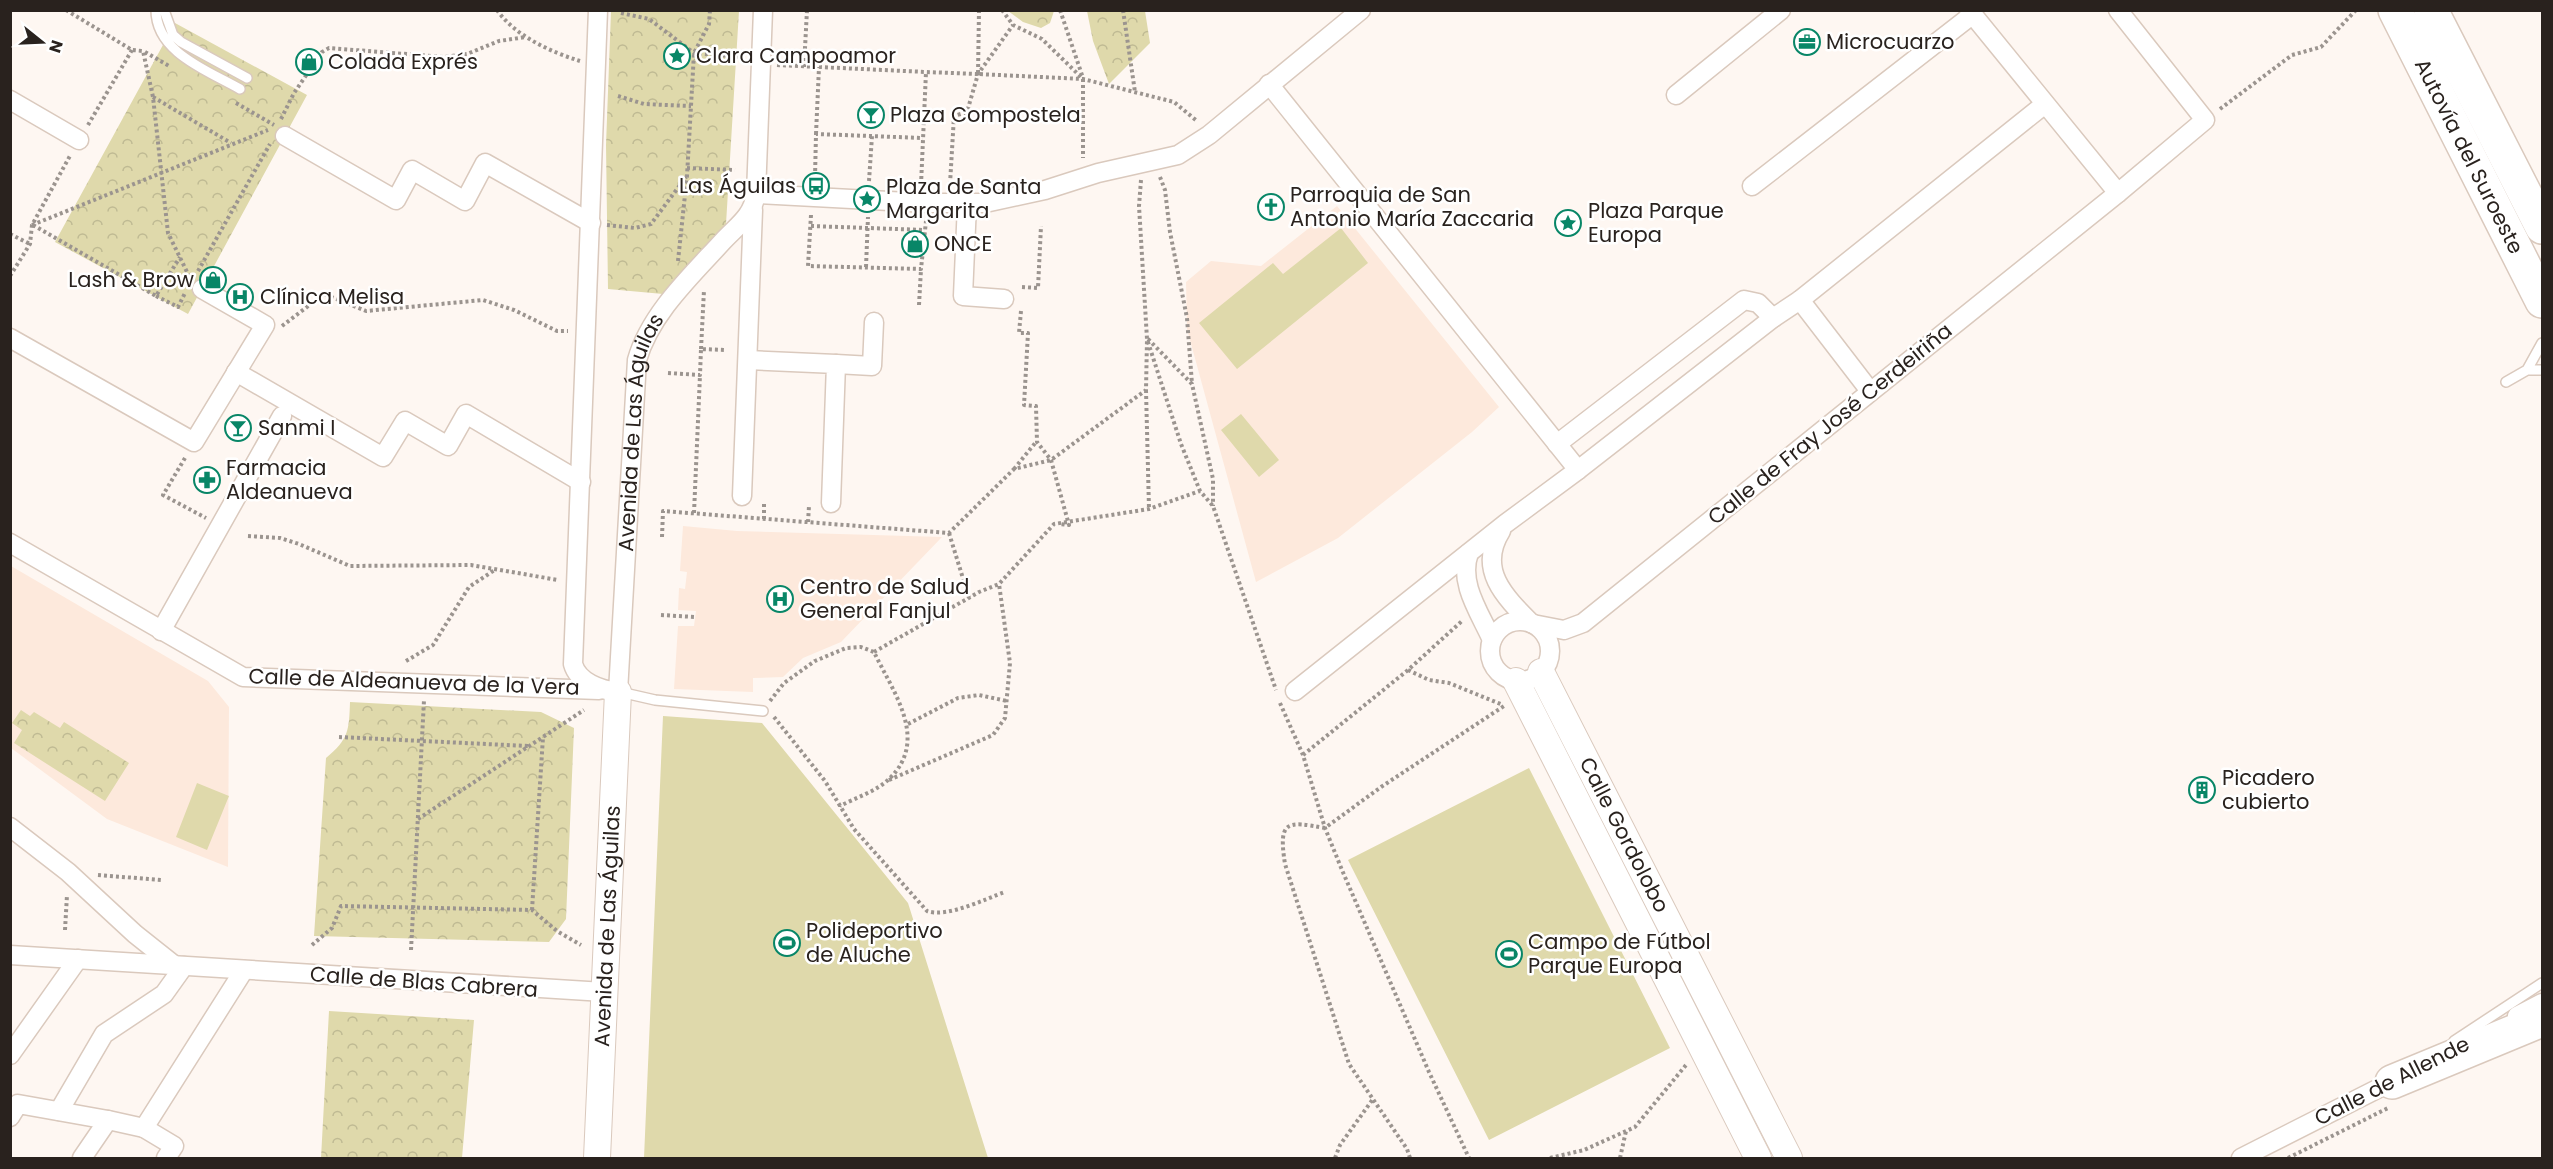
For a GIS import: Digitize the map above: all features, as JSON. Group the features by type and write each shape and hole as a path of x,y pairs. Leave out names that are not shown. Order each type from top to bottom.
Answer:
{"highway":[{"name":"Autovía del Suroeste","path":"2395,10 2542,301"},
{"name":"Autovía del Suroeste","path":"2431,10 2540,219"},
{"path":"2392,1082 2542,1020"}],"street":[{"path":"598,10 596,223 573,664 578,675 592,685 612,691"},
{"path":"742,496 764,10"},
{"path":"755,202 985,203 1045,190 1098,173 1178,155 1193,146 1361,10"},
{"path":"1676,94 1781,10"},
{"path":"2118,10 2205,120"},
{"path":"1752,186 1971,13 2118,194"},
{"path":"1269,84 1578,470"},
{"path":"10,100 79,140"},
{"path":"1295,691 1505,524 1773,318 1800,300 2045,104"},
{"name":"Calle de Fray José Cerdeiriña","path":"1532,624 1564,630 1583,623 2118,194 2205,120"},
{"path":"278,134 396,200 412,170 465,201 485,163 596,223"},
{"name":"Avenida de Las Águilas","path":"597,1158 612,691 637,360 644,340 662,312 755,202"},
{"path":"967,204 963,296 1004,299"},
{"path":"10,338 194,442 265,325 197,285"},
{"path":"1557,444 1744,300 1758,303 1773,318"},
{"path":"1800,300 1870,391"},
{"path":"748,360 872,366 874,322"},
{"path":"831,503 836,364"},
{"path":"236,372 383,457 405,421 448,446 466,414 581,482"},
{"path":"161,632 282,416"},
{"path":"1505,524 1494,542 1491,571 1514,606 1532,624 1541,629 1550,646 1547,664 1541,672 1514,693 1494,666 1490,649 1492,640 1504,626 1513,622 1532,624"},
{"name":"Calle de Aldeanueva de la Vera","path":"10,543 161,632 243,677 612,691"},
{"path":"1469,552 1465,575 1492,640"},
{"name":"Calle Gordolobo","path":"1541,672 1789,1158"},
{"name":"Calle Gordolobo","path":"1514,693 1701,1045 1758,1158"},
{"path":"10,827 68,872 135,934 179,966 164,994 104,1034 59,1111"},
{"path":"10,848 37,849"},
{"name":"Calle de Blas Cabrera","path":"10,955 604,992"},
{"path":"10,1055 78,959"},
{"path":"144,1128 244,970"},
{"name":"Calle de Allende","path":"2241,1158 2392,1082 2542,1002"},
{"path":"13,1108 59,1111 144,1128 174,1146 166,1158"},
{"path":"82,1158 108,1120"}],"lane":[{"path":"156,10 162,35 171,46 182,56 240,89"},
{"path":"164,10 172,35 246,78"},
{"path":"2527,370 2542,344"},
{"path":"2506,382 2527,370 2542,370"},
{"path":"612,691 655,700 763,711"},
{"path":"2392,1082 2542,983"}],"path":[{"path":"66,10 132,50 143,51 153,97 168,233 197,285"},
{"path":"497,10 526,38 565,57 584,62"},
{"path":"677,271 687,176 694,53 709,24 710,10"},
{"path":"804,67 807,10"},
{"path":"950,187 954,116 963,115 970,107 978,74 979,10"},
{"path":"1002,10 1014,25 1042,39 1083,78"},
{"path":"1060,10 1083,78 1083,158"},
{"path":"1123,10 1135,92"},
{"path":"2205,120 2292,55 2321,47 2356,10"},
{"path":"621,13 649,19 694,53 742,57"},
{"path":"978,74 1014,25"},
{"path":"32,225 178,307 197,285 278,134 294,93 322,52 329,48 444,57 467,54 498,41 526,38"},
{"path":"10,276 30,244 32,225 132,50"},
{"path":"774,65 1083,78 1174,102 1202,125"},
{"path":"815,177 819,67"},
{"path":"926,72 921,185 928,185"},
{"path":"618,96 644,104 690,106"},
{"path":"153,97 231,143"},
{"path":"32,225 231,143 278,134"},
{"path":"816,134 923,138"},
{"path":"870,181 872,136"},
{"path":"1148,163 1139,206 1148,339 1146,390 1149,509"},
{"path":"1148,163 1165,190 1170,232 1186,318 1192,384 1213,479 1213,506 1289,727 1304,755 1325,828 1429,1072 1469,1158"},
{"path":"687,168 735,170"},
{"path":"596,223 612,227 635,228 651,224 687,176"},
{"path":"812,209 808,266 921,268"},
{"path":"866,267 869,212"},
{"path":"919,304 926,214"},
{"path":"811,226 925,230"},
{"path":"1022,287 1038,288 1041,226"},
{"path":"10,234 30,244"},
{"path":"156,296 180,257"},
{"path":"694,513 704,282"},
{"path":"272,329 282,327 324,294 366,311 483,300 514,310 557,331 573,331"},
{"path":"662,537 663,511 949,533 1014,469 1036,442 1036,406 1024,405 1028,333 1019,333 1021,311"},
{"path":"1148,339 1192,384"},
{"path":"1148,339 1181,444 1200,491 1213,506"},
{"path":"701,349 726,350"},
{"path":"668,374 700,375"},
{"path":"1014,469 1051,460 1146,390"},
{"path":"194,442 163,495 213,522"},
{"path":"1036,442 1051,460 1069,525 1054,524"},
{"path":"874,652 969,598 999,584 1054,524 1149,509 1200,491"},
{"path":"764,502 764,519"},
{"path":"808,522 809,506"},
{"path":"949,533 969,598"},
{"path":"248,536 280,538 350,566 448,563 496,568 563,580"},
{"path":"406,661 432,645 469,587 496,568"},
{"path":"840,806 888,780 993,735 1005,718 1010,663 999,584"},
{"path":"1304,755 1408,670 1477,607"},
{"path":"661,615 695,617"},
{"path":"888,780 902,764 909,743 908,724 874,652 861,647 846,648 815,661 784,683 763,711 771,714 825,781 854,829 927,911 934,914 948,912 1005,892"},
{"path":"1408,670 1429,680 1514,693"},
{"path":"1410,1158 1407,1149 1349,1064 1284,854 1282,845 1285,831 1290,825 1296,823 1325,828 1514,693"},
{"path":"908,724 958,698 979,695 1007,700"},
{"path":"411,950 424,699"},
{"path":"418,819 584,710"},
{"path":"339,737 529,747"},
{"path":"532,910 543,737"},
{"path":"65,930 68,872 161,880"},
{"path":"312,945 332,928 341,906 532,910 557,931 581,945"},
{"path":"1550,1158 1584,1150 1635,1127 1676,1080 1701,1045"},
{"path":"1335,1158 1340,1145 1373,1099"},
{"path":"1620,1158 1626,1131"}],"shaded area":[{"path":"1337,206 1499,407 1472,432 1338,538 1256,582 1187,329 1186,282 1211,261 1261,266"},
{"name":"Centro de Salud General Fanjul","path":"683,526 737,531 942,537 841,642 803,658 783,677 753,678 753,692 674,689 678,626 694,626 696,611 678,610 679,588 685,589 687,572 680,571"},
{"path":"11,566 208,681 229,707 228,867 107,819 11,748"}],"green space":[{"path":"611,11 739,11 726,224 663,294 608,289 606,145"},
{"path":"1008,11 1054,11 1050,23 1041,28 1023,22"},
{"path":"1087,11 1145,11 1150,43 1109,84 1093,41"},
{"path":"175,23 307,95 188,314 55,242"},
{"path":"1341,228 1368,263 1237,369 1199,323 1273,263 1283,274"},
{"path":"1241,414 1279,460 1259,477 1221,430"},
{"path":"350,702 541,712 574,728 566,919 549,942 314,936 326,758 339,745 346,733"},
{"path":"21,710 30,716 34,712 60,728 64,722 129,763 105,801 14,743 22,730 12,723"},
{"name":"Polideportivo de Aluche","path":"663,716 762,723 908,903 988,1158 644,1158"},
{"name":"Campo de Fútbol Parque Europa","path":"1529,768 1670,1048 1489,1140 1348,860"},
{"path":"197,783 229,796 207,850 176,837"},
{"path":"329,1011 474,1020 462,1158 321,1158"}],"place":[{"name":"Microcuarzo","path":"1807,42"},
{"name":"Clara Campoamor","path":"677,56"},
{"name":"Colada Exprés","path":"309,62"},
{"name":"Plaza Compostela","path":"871,115"},
{"name":"Las Águilas","path":"816,186"},
{"name":"Plaza de Santa Margarita","path":"867,199"},
{"name":"Parroquia de San Antonio María Zaccaria","path":"1271,207"},
{"name":"Plaza Parque Europa","path":"1568,223"},
{"name":"ONCE","path":"915,244"},
{"name":"Lash & Brow","path":"213,280"},
{"name":"Clínica Melisa","path":"240,297"},
{"name":"Sanmi I","path":"238,428"},
{"name":"Farmacia Aldeanueva","path":"207,480"},
{"name":"Centro de Salud General Fanjul","path":"780,599"},
{"name":"Picadero cubierto","path":"2202,790"},
{"name":"Polideportivo de Aluche","path":"787,943"},
{"name":"Campo de Fútbol Parque Europa","path":"1509,954"}]}
